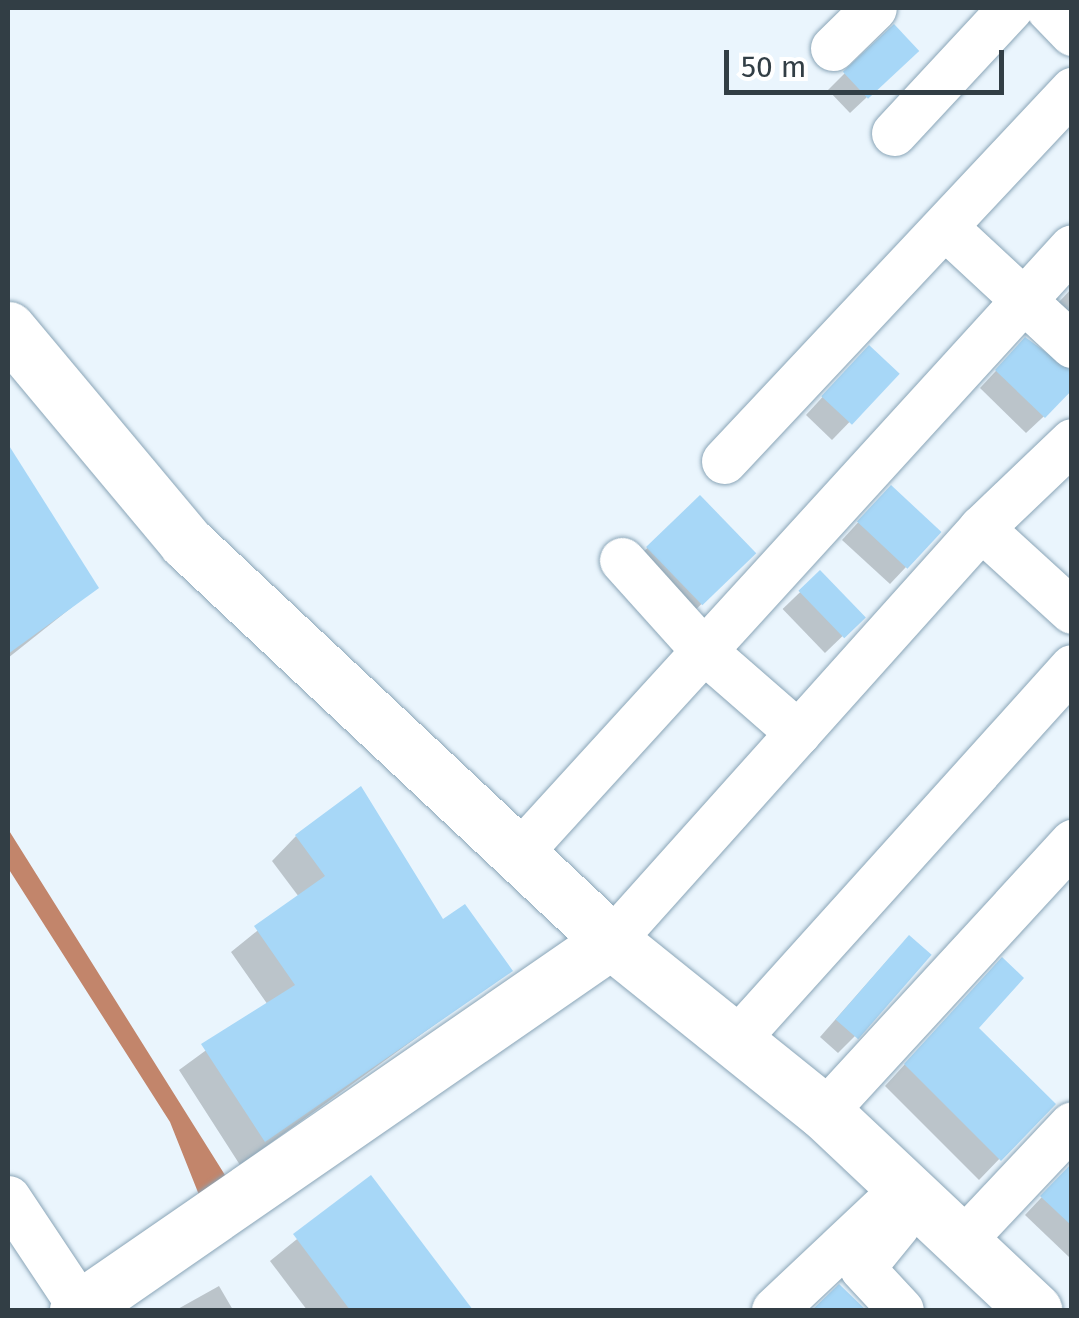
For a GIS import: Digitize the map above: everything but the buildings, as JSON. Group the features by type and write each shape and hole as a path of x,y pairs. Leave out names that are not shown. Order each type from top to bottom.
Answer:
{"main road":[{"path":"8,329 186,542 611,941 824,1112 908,1199 1034,1310"},
{"path":"79,1309 611,941"}],"street":[{"path":"833,48 874,8"},
{"path":"894,133 1010,8"},
{"path":"1048,8 1072,34"},
{"path":"724,460 1072,90"},
{"path":"946,228 1072,346"},
{"path":"519,853 1020,299 1072,247"},
{"path":"611,941 981,528 1071,443"},
{"path":"981,528 1072,611"},
{"path":"622,560 703,650 798,733"},
{"path":"734,1042 1072,667"},
{"path":"824,1112 1072,842"},
{"path":"960,1243 1072,1124"},
{"path":"8,1198 79,1309"},
{"path":"774,1310 908,1199"},
{"path":"901,1310 862,1268 908,1199"}],"shaded area":[{"path":"8,829 235,1191 207,1215 170,1122 8,868"}]}
